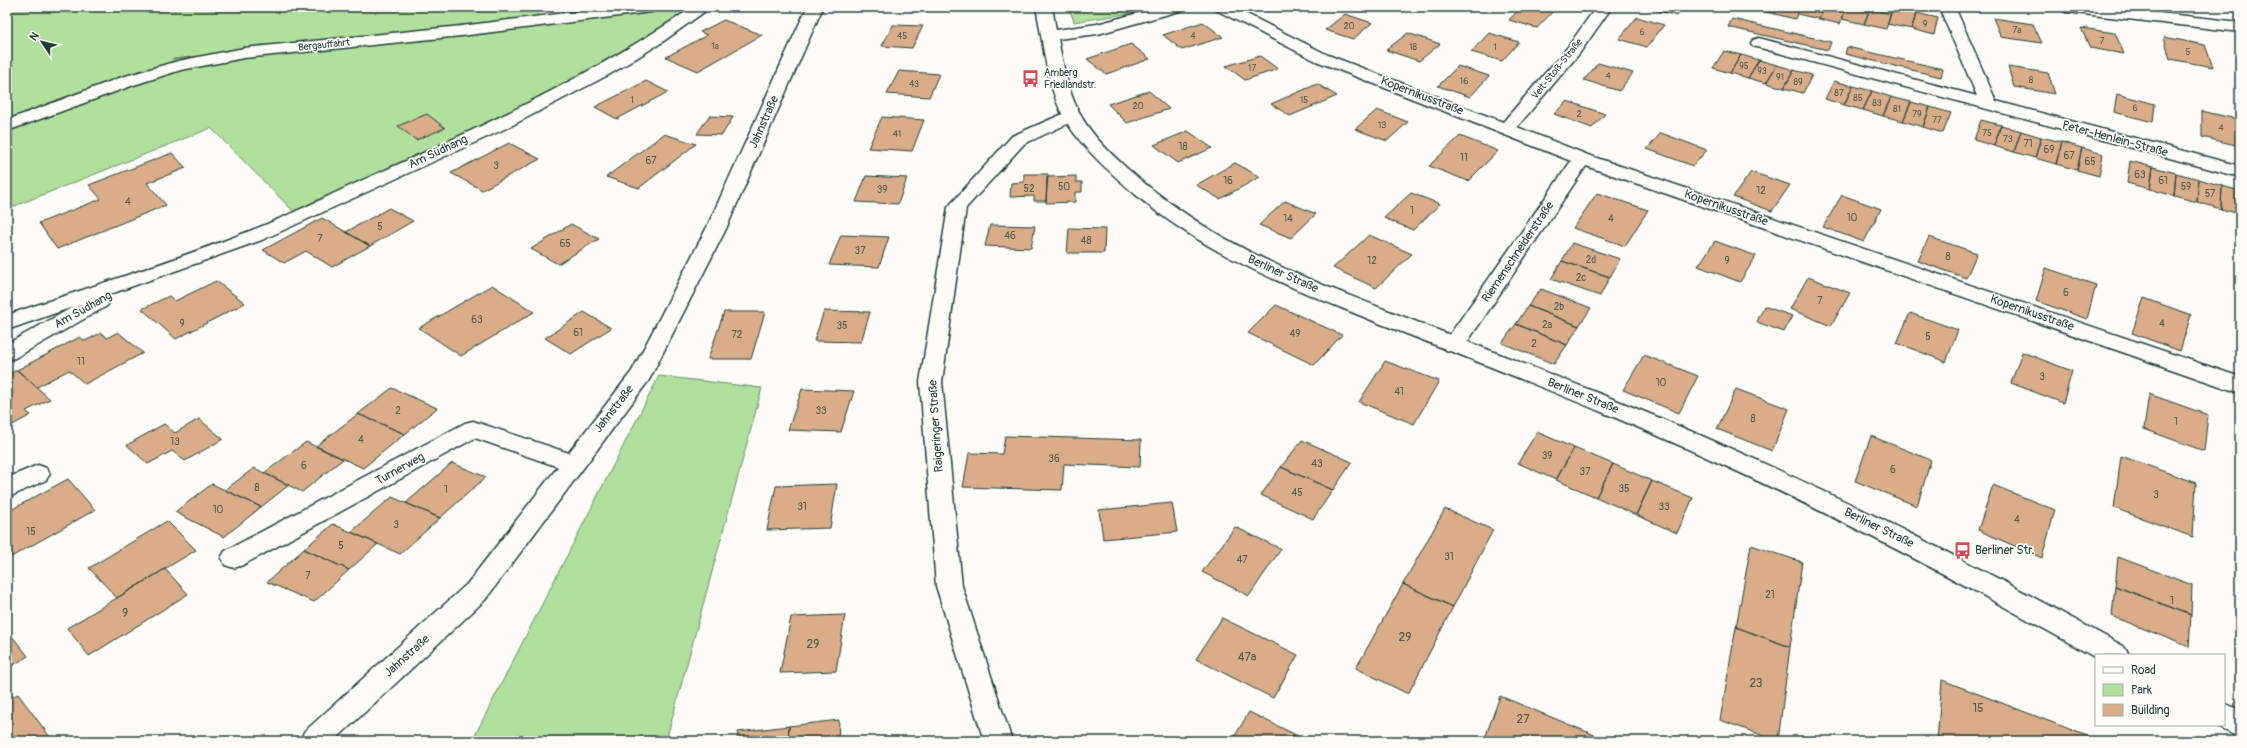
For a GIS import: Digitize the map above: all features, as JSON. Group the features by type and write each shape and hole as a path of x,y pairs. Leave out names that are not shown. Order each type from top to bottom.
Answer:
{"street":[{"name":"Bergauffahrt","path":"7,126 128,81 178,66 244,53 469,30 651,7"},
{"name":"Am Südhang","path":"7,323 159,268 255,236 543,104 662,37 703,7"},
{"name":"Jahnstraße","path":"314,741 476,592 641,375 716,228 815,7"},
{"name":"Berliner Straße","path":"1044,7 1060,83 1072,115 1112,163 1152,199 1183,222 1226,249 1379,315 1682,436 1809,493 1971,574 2113,654"},
{"path":"1050,35 1098,29 1178,7"},
{"name":"Kopernikusstraße","path":"1221,7 1322,58 1582,159 2240,385"},
{"name":"Veit-Stoß-Straße","path":"1506,129 1573,51 1604,7"},
{"path":"1947,7 1990,106"},
{"path":"2066,7 2099,8 2240,27"},
{"name":"Peter-Henlein-Straße","path":"1759,43 2240,172"},
{"name":"Raigeringer Straße","path":"998,741 949,586 931,382 957,208 1018,140 1072,115"},
{"name":"Riemenschneiderstraße","path":"1454,345 1582,159"},
{"name":"Am Südhang","path":"7,353 159,268"},
{"name":"Turnerweg","path":"234,558 474,429 573,463"},
{"path":"7,489 38,474"},
{"path":"2225,717 2240,725"}],"green space":[{"path":"7,7 587,7 539,12 534,23 172,59 404,42 693,7 659,34 538,99 294,212 211,128 7,209"},
{"path":"1069,7 1151,7 1131,13 1074,22"},
{"path":"659,376 762,388 666,741 472,741"}],"building":[{"path":"1521,7 1557,7 1537,28 1509,20"},
{"path":"1644,7 1683,7 1677,16"},
{"path":"1756,7 1778,7 1775,14 1755,10"},
{"path":"1778,7 1800,7 1795,19 1775,14"},
{"path":"1800,7 1823,7 1819,19 1797,14"},
{"path":"1823,7 1846,9 1840,24 1819,19"},
{"path":"1847,7 1870,9 1864,24 1842,19"},
{"path":"1893,7 1916,13 1912,29 1887,24"},
{"path":"1870,9 1891,14 1886,29 1864,24"},
{"path":"1916,13 1938,18 1934,35 1912,29"},
{"path":"1345,14 1372,23 1353,39 1325,30"},
{"path":"1637,17 1664,25 1647,47 1619,39"},
{"path":"1993,18 2033,24 2042,43 2001,37"},
{"path":"1732,19 1831,42 1828,50 1728,27"},
{"path":"724,20 762,35 698,71 666,57 707,35 700,32"},
{"path":"1203,22 1223,37 1182,50 1163,35"},
{"path":"893,25 923,26 912,48 882,46"},
{"path":"2081,28 2115,33 2124,54 2090,48"},
{"path":"1408,33 1440,44 1419,61 1386,50"},
{"path":"1489,33 1519,42 1502,61 1471,52"},
{"path":"2164,37 2205,45 2213,67 2170,59"},
{"path":"1131,44 1150,59 1106,74 1087,59"},
{"path":"1847,47 1943,69 1941,77 1845,54"},
{"path":"1724,51 1741,55 1730,73 1713,68"},
{"path":"1741,55 1759,60 1748,78 1730,73"},
{"path":"1260,56 1278,69 1245,80 1226,66"},
{"path":"1759,60 1777,65 1766,83 1748,78"},
{"path":"1598,63 1633,73 1619,91 1584,80"},
{"path":"1777,65 1794,70 1784,88 1766,83"},
{"path":"1458,66 1489,76 1470,97 1438,86"},
{"path":"2008,67 2048,73 2055,94 2014,87"},
{"path":"1794,70 1812,75 1803,93 1784,88"},
{"path":"899,71 939,74 929,97 887,94"},
{"path":"646,81 668,92 617,119 595,107"},
{"path":"1834,81 1853,86 1844,105 1825,99"},
{"path":"1317,84 1337,96 1290,116 1271,104"},
{"path":"1853,86 1872,91 1863,110 1844,105"},
{"path":"1149,91 1169,109 1127,123 1108,104"},
{"path":"1872,91 1891,97 1883,116 1863,110"},
{"path":"2117,94 2155,104 2153,122 2114,112"},
{"path":"1891,97 1911,102 1903,121 1883,116"},
{"path":"1567,101 1605,114 1592,128 1554,114"},
{"path":"1911,102 1930,107 1923,127 1903,121"},
{"path":"1930,107 1951,113 1943,133 1923,127"},
{"path":"1377,110 1408,122 1387,141 1355,129"},
{"path":"2202,111 2240,120 2240,146 2202,137"},
{"path":"427,114 445,128 416,140 398,126"},
{"path":"709,116 733,117 722,135 697,134"},
{"path":"882,117 924,120 912,151 868,148"},
{"path":"1981,120 2001,125 1994,146 1974,140"},
{"path":"2001,125 2021,131 2014,152 1994,146"},
{"path":"1188,131 1212,148 1178,163 1154,145"},
{"path":"2021,131 2041,137 2035,158 2014,152"},
{"path":"1661,133 1707,150 1693,166 1647,149"},
{"path":"664,134 696,144 639,188 606,177"},
{"path":"1460,136 1498,151 1468,181 1429,166"},
{"path":"2041,137 2062,142 2056,164 2035,158"},
{"path":"2062,142 2082,148 2077,170 2056,164"},
{"path":"509,143 540,159 482,190 451,173"},
{"path":"2082,148 2103,154 2099,176 2077,170"},
{"path":"172,153 186,168 147,183 166,205 57,249 39,223 101,199 89,185"},
{"path":"2130,161 2153,167 2150,189 2127,183"},
{"path":"1235,163 1260,177 1220,199 1196,185"},
{"path":"2153,167 2176,173 2174,196 2150,189"},
{"path":"1751,172 1790,185 1772,211 1733,197"},
{"path":"2176,173 2199,179 2197,202 2174,196"},
{"path":"1024,174 1048,174 1046,201 1034,201 1034,196 1010,197 1011,183 1024,182"},
{"path":"866,176 907,178 898,204 856,202"},
{"path":"1076,176 1076,182 1082,182 1082,192 1075,192 1075,202 1046,203 1047,177"},
{"path":"2199,179 2222,186 2221,209 2197,202"},
{"path":"2222,186 2240,191 2240,214 2221,209"},
{"path":"1411,193 1440,204 1413,230 1384,218"},
{"path":"1597,193 1648,210 1625,246 1573,228"},
{"path":"1842,195 1881,209 1864,242 1823,227"},
{"path":"1285,201 1316,214 1291,238 1259,225"},
{"path":"389,208 413,221 370,246 346,232"},
{"path":"322,218 370,246 332,267 306,251 284,263 263,250"},
{"path":"571,224 599,239 558,264 531,249"},
{"path":"990,225 1035,226 1031,248 985,246"},
{"path":"1069,228 1105,229 1104,253 1067,253"},
{"path":"841,235 889,237 879,267 829,265"},
{"path":"1369,235 1412,254 1376,288 1333,268"},
{"path":"1929,237 1977,253 1966,278 1918,261"},
{"path":"1715,241 1756,256 1740,282 1698,266"},
{"path":"1572,243 1620,259 1610,277 1562,261"},
{"path":"1562,261 1610,277 1600,296 1551,279"},
{"path":"2046,268 2096,285 2087,319 2036,301"},
{"path":"1808,277 1850,293 1831,326 1790,309"},
{"path":"216,281 245,303 176,339 142,309 169,296 175,301"},
{"path":"492,285 534,312 461,356 419,328"},
{"path":"1541,289 1591,308 1579,326 1528,306"},
{"path":"2144,298 2191,315 2180,351 2132,333"},
{"path":"1276,305 1342,335 1314,365 1248,333"},
{"path":"1528,306 1579,326 1567,345 1516,324"},
{"path":"1764,306 1792,316 1784,332 1757,322"},
{"path":"824,311 870,312 861,342 814,341"},
{"path":"584,312 611,328 571,354 545,338"},
{"path":"724,312 765,312 751,359 708,359"},
{"path":"1910,313 1958,330 1946,362 1897,343"},
{"path":"1516,324 1567,345 1554,364 1502,343"},
{"path":"118,332 143,353 85,384 69,370 37,387 17,370 80,337 85,341 101,333 107,338"},
{"path":"2022,352 2072,371 2063,403 2011,383"},
{"path":"1644,355 1698,376 1679,413 1623,390"},
{"path":"1385,361 1439,381 1414,424 1359,402"},
{"path":"17,370 50,399 26,411 31,415 7,428 7,375"},
{"path":"392,388 437,408 405,434 358,414"},
{"path":"802,389 854,391 841,432 788,430"},
{"path":"1736,389 1789,409 1772,451 1717,429"},
{"path":"2149,394 2208,415 2204,451 2144,429"},
{"path":"358,414 405,434 363,468 316,446"},
{"path":"199,419 223,439 185,461 172,451 148,464 127,445 164,424 175,433"},
{"path":"1537,432 1574,448 1556,480 1518,463"},
{"path":"1005,436 1141,440 1140,467 1064,464 1062,490 963,487 969,453 1002,454"},
{"path":"1871,436 1931,460 1917,506 1855,481"},
{"path":"1302,440 1352,462 1333,490 1281,467"},
{"path":"306,442 343,459 302,492 264,473"},
{"path":"1574,448 1613,464 1596,497 1556,480"},
{"path":"2121,456 2196,483 2193,537 2114,508"},
{"path":"452,463 486,477 440,518 406,503"},
{"path":"1613,464 1652,481 1636,515 1596,497"},
{"path":"1281,467 1333,490 1313,519 1261,495"},
{"path":"254,468 289,485 261,507 225,490"},
{"path":"68,479 95,510 11,557 7,553 7,512"},
{"path":"1652,481 1693,498 1677,533 1636,515"},
{"path":"212,484 261,507 224,537 175,512"},
{"path":"837,484 830,528 767,530 776,486"},
{"path":"1993,485 2055,510 2042,558 1978,530"},
{"path":"392,497 440,518 400,554 351,532"},
{"path":"1172,503 1177,532 1103,539 1099,510"},
{"path":"1445,509 1493,530 1453,607 1403,584"},
{"path":"167,521 196,550 117,598 89,568"},
{"path":"333,524 378,544 349,570 304,549"},
{"path":"1235,527 1281,549 1249,596 1202,572"},
{"path":"1751,545 1802,562 1790,647 1736,627"},
{"path":"304,549 349,570 314,602 267,582"},
{"path":"2118,557 2192,585 2191,615 2115,586"},
{"path":"165,569 188,594 89,656 67,628"},
{"path":"1403,584 1453,607 1408,694 1356,668"},
{"path":"2115,586 2191,615 2189,647 2112,616"},
{"path":"845,615 836,671 780,673 791,617"},
{"path":"1222,618 1298,655 1273,698 1196,659"},
{"path":"1736,627 1790,647 1778,741 1720,720"},
{"path":"7,630 28,656 7,669"},
{"path":"1942,680 2090,737 2090,741 1937,741"},
{"path":"18,694 53,741 7,741 7,700"},
{"path":"1500,696 1609,741 1484,741"},
{"path":"1249,712 1294,734 1290,741 1232,741"},
{"path":"839,720 838,741 788,741 789,726"},
{"path":"789,726 788,741 737,741 738,732"},
{"path":"1294,734 1306,741 1290,741"}],"place":[{"name":"Amberg Friedlandstr.","path":"1031,79"},
{"name":"Berliner Str.","path":"1962,550"}]}
